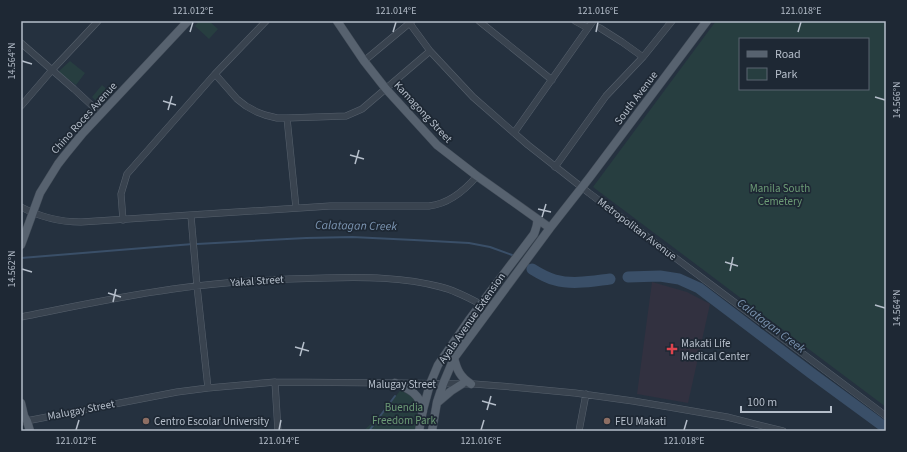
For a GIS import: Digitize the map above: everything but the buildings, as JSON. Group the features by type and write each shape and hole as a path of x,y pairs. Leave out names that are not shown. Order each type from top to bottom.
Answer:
{"main road":[{"name":"Chino Roces Avenue","path":"21,245 40,193 72,145 188,21"},
{"name":"Kamagong Street","path":"337,21 364,61 437,145 477,176 550,228"},
{"name":"South Avenue","path":"582,187 707,21"},
{"name":"Ayala Avenue Extension","path":"433,430 443,384 454,358 582,187"},
{"name":"Ayala Avenue Extension","path":"418,429 430,384 438,365 481,304 534,234 538,223 537,219"},
{"path":"534,234 550,228"},
{"path":"438,402 451,391 466,384 457,370 454,358"},
{"path":"395,383 407,388 415,394 423,412"},
{"path":"21,403 24,431"},
{"path":"23,421 30,431"}],"street":[{"path":"21,106 98,21"},
{"path":"123,220 122,194 127,174 215,74 266,21"},
{"path":"479,21 552,80"},
{"path":"575,21 588,28"},
{"path":"514,134 593,21"},
{"path":"555,167 606,96 643,56 672,21"},
{"path":"364,61 410,22"},
{"name":"Metropolitan Avenue","path":"410,22 430,51 473,97 514,134 555,167 886,416"},
{"path":"600,28 643,56"},
{"path":"21,43 102,114"},
{"path":"215,74 237,99 246,106 265,115 277,118 346,116 362,109 430,51"},
{"path":"287,118 296,208"},
{"path":"21,207 47,218 69,222 191,216 330,206 429,206 438,205 463,191 477,176"},
{"path":"191,216 208,388"},
{"name":"Yakal Street","path":"21,317 145,293 258,280 308,278 377,278 416,282 454,290 490,309"},
{"path":"275,382 278,431"},
{"name":"Malugay Street","path":"23,421 177,392 208,388 275,382 395,383 466,384 586,394 727,417 783,431"},
{"path":"579,431 586,394"}],"shaded area":[{"name":"Makati Life Medical Center","path":"652,282 687,292 710,304 688,403 637,394"}],"green space":[{"path":"199,21 209,21 218,29 209,39 195,26"},
{"name":"Manila South Cemetery","path":"716,21 886,21 886,407 593,187"},
{"path":"70,61 85,73 76,85 58,72"},
{"path":"102,85 111,93 100,105 92,97"},
{"name":"Buendia Freedom Park","path":"402,388 421,405 420,424 413,431 363,431 382,414"}],"waterway":[{"name":"Calatagan Creek","path":"197,244 352,237 469,243 490,247 512,255"},
{"name":"Calatagan Creek","path":"21,258 193,244"},
{"name":"Calatagan Creek","path":"527,264 532,269"},
{"name":"Calatagan Creek","path":"532,269 546,277 569,282 610,279"},
{"name":"Calatagan Creek","path":"628,277 660,276 679,279 699,288 886,428"},
{"path":"369,431 395,396"}],"place":[{"name":"Makati Life Medical Center","path":"672,349"},
{"name":"Centro Escolar University","path":"146,421"},
{"name":"FEU Makati","path":"607,421"}]}
